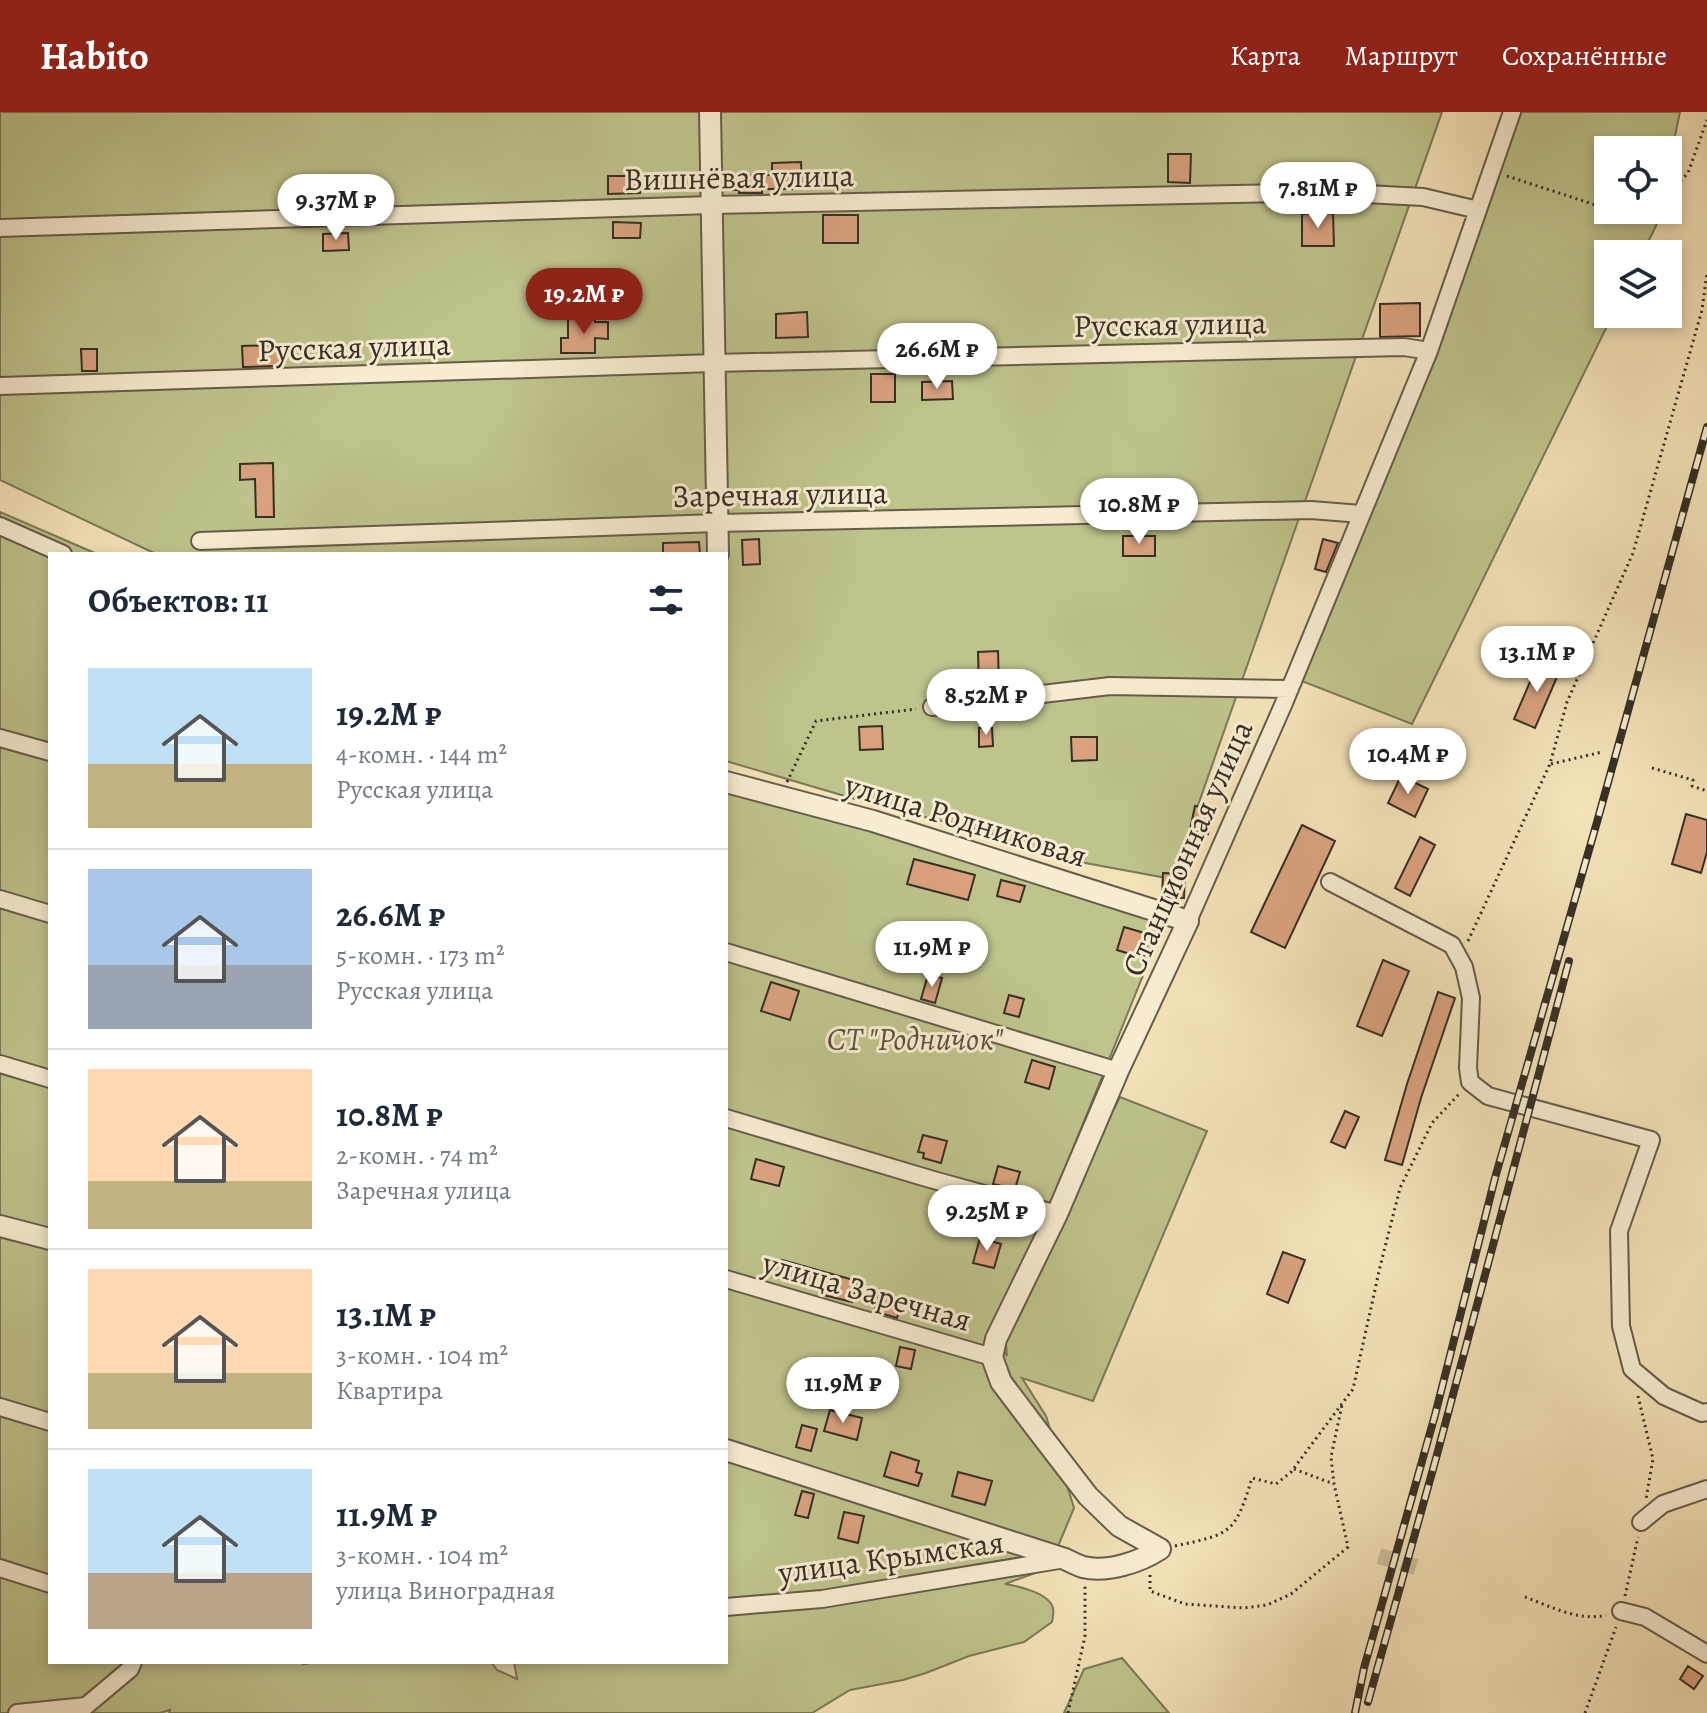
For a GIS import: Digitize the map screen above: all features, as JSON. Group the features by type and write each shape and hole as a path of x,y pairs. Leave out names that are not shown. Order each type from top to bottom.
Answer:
{"street":[{"path":"710,112 718,552"},
{"name":"Станционная улица","path":"992,1357 996,1339 1057,1214 1290,689 1429,351 1512,112"},
{"name":"Вишнёвая улица","path":"0,228 712,205 1328,192 1423,197 1478,210"},
{"name":"Русская улица","path":"0,386 714,363 1389,347 1429,351"},
{"name":"Заречная улица","path":"200,541 717,523 1311,510 1361,514"},
{"path":"0,526 58,552"},
{"path":"932,707 1110,686 1290,689"},
{"path":"0,738 48,751"},
{"name":"улица Родниковая","path":"728,783 873,821 1188,921"},
{"path":"1330,882 1452,945 1464,967 1471,998 1470,1082 1488,1096 1651,1140 1619,1231 1621,1326 1632,1369 1664,1396 1702,1413 1707,1412"},
{"path":"0,899 48,913"},
{"path":"728,953 1118,1071"},
{"path":"0,1064 48,1078"},
{"path":"728,1119 1057,1214"},
{"path":"0,1226 48,1238"},
{"name":"улица Заречная","path":"728,1280 992,1357"},
{"path":"728,1451 1085,1568 1117,1567 1146,1559 1160,1549 1119,1526 1088,1496 1001,1382 992,1357"},
{"path":"0,1407 48,1421"},
{"path":"1641,1522 1663,1504 1707,1489"},
{"name":"улица Крымская","path":"728,1607 822,1599 1065,1559"},
{"path":"0,1568 48,1583"},
{"path":"1621,1611 1645,1617 1707,1654"},
{"path":"17,1713 86,1706 132,1664"}],"path":[{"path":"1682,179 1688,173 1707,120"},
{"path":"1492,171 1594,205"},
{"path":"1460,959 1550,764 1567,702 1633,553 1702,310 1707,273"},
{"path":"781,797 816,721 932,707"},
{"path":"1550,764 1602,752"},
{"path":"1652,768 1693,780 1692,786 1707,791"},
{"path":"1342,1405 1331,1457 1348,1547 1291,1594 1267,1605 1244,1608 1185,1604 1150,1591 1150,1570 1160,1549 1215,1537 1229,1529 1242,1511 1252,1478 1276,1484 1294,1469 1353,1389 1400,1188 1432,1123 1470,1082"},
{"path":"1585,1713 1621,1611 1653,1459 1632,1369"},
{"path":"1294,1469 1334,1484"},
{"path":"1068,1713 1085,1636 1085,1568"},
{"path":"1525,1597 1575,1615 1594,1618 1621,1611"}],"green space":[{"path":"0,112 1442,112 1172,879 1053,857 984,831 882,807 728,762 728,552 152,552 0,480"},
{"path":"1519,112 1680,112 1675,136 1594,136 1594,224 1656,226 1649,240 1594,240 1594,328 1606,328 1412,724 1299,680"},
{"name":"СТ \"Родничок\"","path":"0,512 92,552 48,552 48,1664 492,1664 497,1670 517,1679 514,1664 728,1664 728,782 1165,921 996,1339 1007,1356 1004,1324 1120,1097 1207,1131 1093,1401 1022,1378 1046,1416 1074,1508 1049,1568 1005,1584 1046,1598 1053,1608 1052,1622 1024,1642 969,1656 903,1680 850,1690 812,1713 169,1713 170,1710 160,1713 0,1713"},
{"path":"1122,1658 1169,1713 1064,1713 1084,1669"}],"building":[{"path":"1168,154 1191,154 1190,183 1168,182"},
{"path":"801,162 802,189 762,189 762,193 732,190 731,176 772,175 772,163"},
{"path":"608,176 640,176 640,193 608,194"},
{"path":"1333,213 1334,246 1302,246 1302,214"},
{"path":"823,215 858,215 858,243 823,243"},
{"path":"613,222 641,223 640,238 613,238"},
{"path":"348,233 349,250 323,251 323,234"},
{"path":"1420,303 1420,336 1380,337 1380,304"},
{"path":"807,312 808,337 776,338 776,314"},
{"path":"568,319 608,322 608,339 595,338 595,353 561,353 561,338 568,338"},
{"path":"279,345 279,366 243,367 242,346"},
{"path":"81,349 97,349 97,371 82,371"},
{"path":"871,374 895,374 895,402 871,402"},
{"path":"952,381 953,399 922,400 922,382"},
{"path":"273,463 274,517 256,517 255,479 240,480 240,464"},
{"path":"1123,536 1155,536 1155,556 1123,556"},
{"path":"759,539 760,564 743,565 742,540"},
{"path":"1323,539 1338,543 1326,572 1315,569"},
{"path":"699,542 700,552 663,552 663,543"},
{"path":"998,651 999,686 979,687 978,652"},
{"path":"1539,661 1560,670 1535,728 1514,719"},
{"path":"882,726 883,749 860,750 859,727"},
{"path":"979,728 992,728 993,746 979,747"},
{"path":"1071,737 1097,737 1097,760 1072,761"},
{"path":"1401,776 1428,789 1415,817 1388,803"},
{"path":"1195,806 1213,809 1208,834 1190,830"},
{"path":"1686,814 1707,820 1707,852 1701,873 1672,864"},
{"path":"1302,825 1335,841 1285,948 1251,932"},
{"path":"1420,837 1435,845 1410,896 1395,888"},
{"path":"914,859 975,875 968,900 907,884"},
{"path":"1163,873 1185,874 1184,898 1162,897"},
{"path":"1001,880 1025,886 1020,902 997,896"},
{"path":"1124,927 1151,935 1143,958 1117,950"},
{"path":"1383,960 1409,971 1382,1036 1357,1026"},
{"path":"928,975 942,978 935,1003 921,999"},
{"path":"771,982 799,991 790,1020 761,1011"},
{"path":"1438,992 1455,998 1402,1165 1385,1160"},
{"path":"1009,995 1024,999 1019,1017 1004,1013"},
{"path":"1032,1060 1055,1067 1049,1089 1025,1082"},
{"path":"1345,1111 1359,1117 1345,1148 1331,1142"},
{"path":"923,1135 947,1141 941,1163 923,1158 924,1153 918,1152"},
{"path":"756,1159 784,1167 779,1186 751,1179"},
{"path":"998,1166 1020,1172 1015,1189 993,1184"},
{"path":"980,1238 1001,1244 994,1268 973,1263"},
{"path":"1283,1252 1305,1260 1288,1303 1267,1294"},
{"path":"782,1260 857,1281 852,1302 777,1278"},
{"path":"879,1294 902,1301 897,1318 874,1311"},
{"path":"900,1347 915,1350 911,1369 896,1366"},
{"path":"830,1410 862,1418 857,1440 824,1431"},
{"path":"802,1425 817,1429 811,1451 796,1447"},
{"path":"891,1452 919,1461 916,1472 922,1474 918,1486 884,1476"},
{"path":"958,1472 992,1481 985,1505 952,1496"},
{"path":"802,1491 814,1494 808,1518 795,1515"},
{"path":"844,1512 864,1516 858,1543 838,1538"},
{"path":"1688,1666 1703,1676 1694,1689 1680,1679"}],"tunnel":[{"path":"1379,1556 1416,1567"}],"railway":[{"path":"1355,1713 1364,1668 1435,1415 1495,1178 1707,427"},
{"path":"1368,1702 1569,961"}]}
